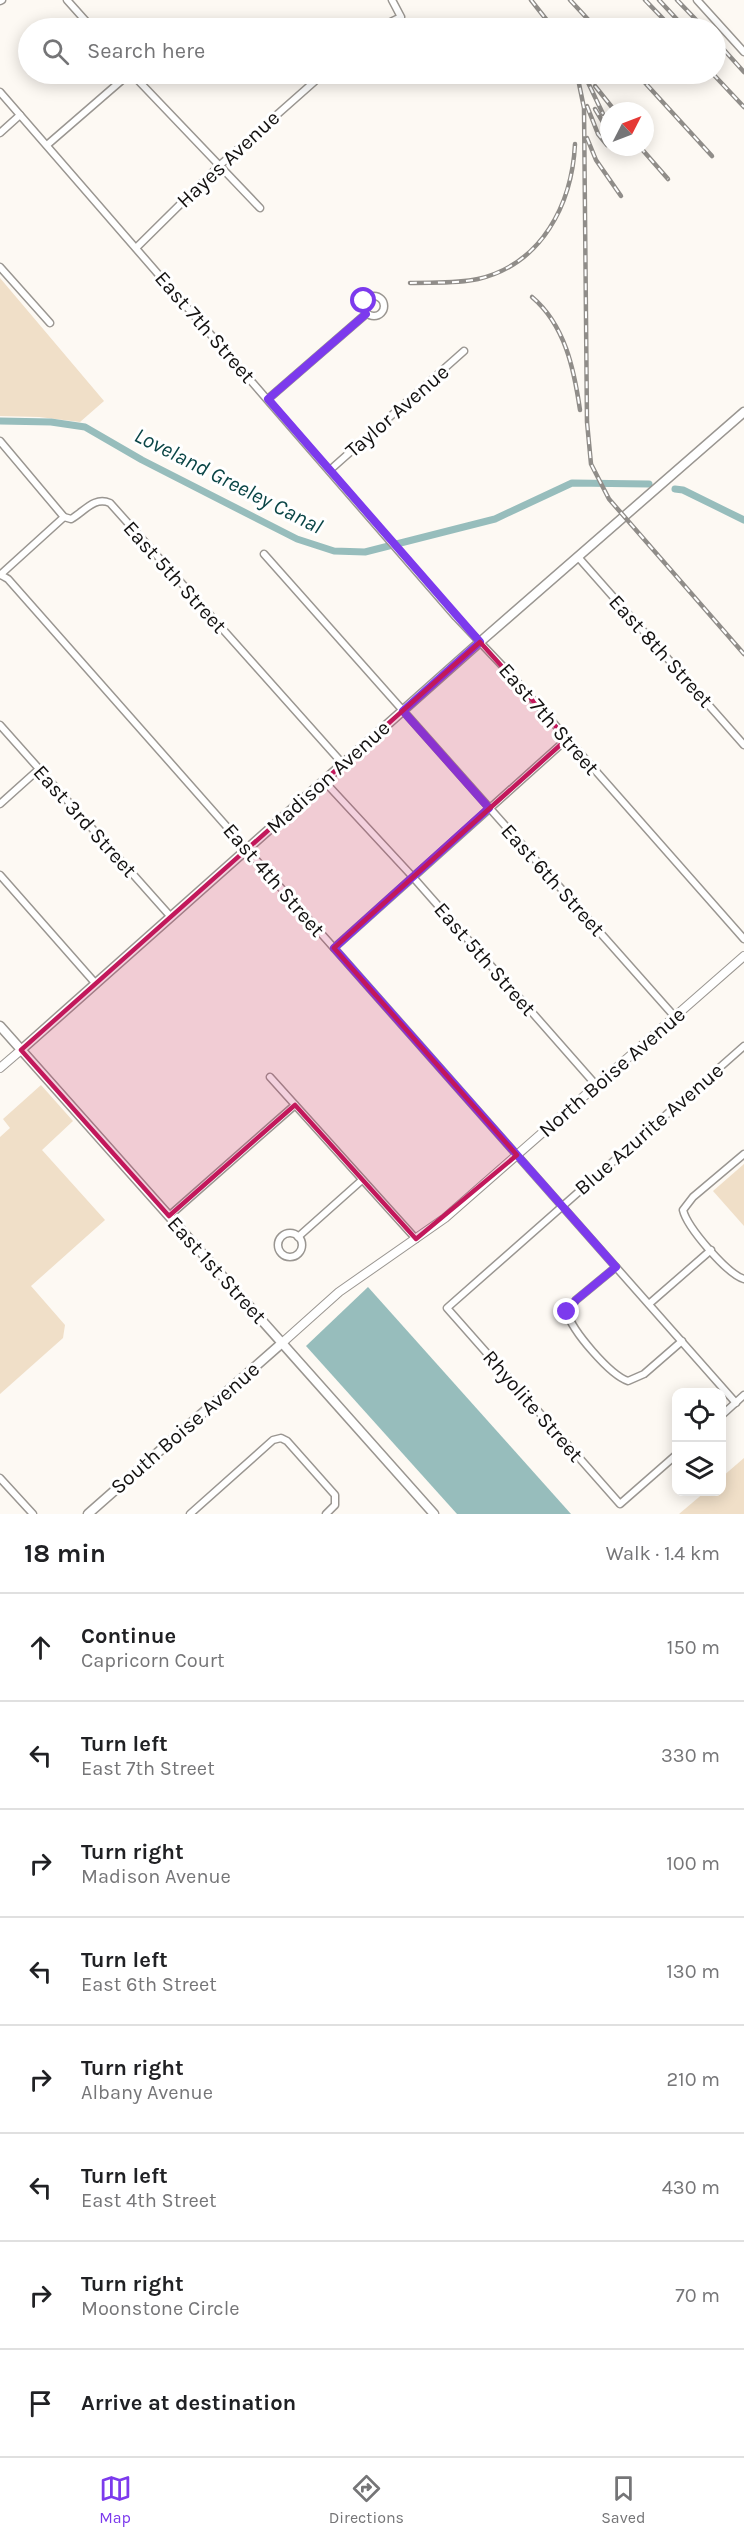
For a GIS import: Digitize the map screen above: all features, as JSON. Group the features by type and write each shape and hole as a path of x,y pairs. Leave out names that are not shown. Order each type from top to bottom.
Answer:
{"main road":[{"name":"Madison Avenue","path":"21,1050 480,642 744,412"},
{"name":"East 1st Street","path":"0,1026 434,1514"},
{"name":"South Boise Avenue","path":"88,1514 282,1343"}],"street":[{"path":"67,0 83,18"},
{"path":"392,0 401,17 399,18"},
{"path":"697,0 713,18"},
{"path":"726,32 744,52"},
{"path":"47,145 118,84"},
{"path":"140,84 260,208"},
{"name":"Hayes Avenue","path":"136,248 220,165 312,84"},
{"name":"East 7th Street","path":"0,92 480,642 744,939"},
{"path":"0,133 20,115"},
{"path":"0,267 50,323"},
{"path":"268,399 366,314"},
{"name":"Taylor Avenue","path":"330,470 464,351"},
{"path":"0,441 64,517 0,575"},
{"name":"East 5th Street","path":"64,517 71,519 99,501 110,503 343,764"},
{"name":"East 6th Street","path":"264,554 675,1017"},
{"name":"East 8th Street","path":"578,557 744,745"},
{"name":"East 4th Street","path":"0,575 8,579 736,1402"},
{"name":"East 3rd Street","path":"0,725 171,917"},
{"path":"334,948 567,739"},
{"path":"0,804 39,769"},
{"name":"East 5th Street","path":"324,781 412,876 596,1086"},
{"path":"0,875 96,984"},
{"name":"North Boise Avenue","path":"282,1343 339,1292 445,1218 744,956"},
{"name":"Blue Azurite Avenue","path":"447,1308 744,1046"},
{"path":"0,1068 21,1050"},
{"path":"270,1077 416,1239"},
{"path":"170,1216 296,1105"},
{"path":"744,1154 693,1197 683,1210 689,1224 711,1250 732,1273 744,1279"},
{"path":"298,1237 362,1180"},
{"path":"649,1304 711,1250"},
{"path":"616,1267 576,1300 567,1312 573,1326 614,1373 628,1381 635,1379 682,1341"},
{"name":"Rhyolite Street","path":"447,1308 620,1504 672,1458"},
{"path":"726,1411 744,1395"},
{"path":"190,1514 273,1440 285,1439 335,1495 336,1502 326,1514"},
{"path":"0,1478 33,1514"}],"highlighted area":[{"path":"480,642 567,739 334,948 517,1155 416,1239 295,1105 169,1216 21,1050"}],"shaded area":[{"path":"0,278 104,401 80,422 39,417 0,416"},
{"path":"41,1085 73,1121 42,1150 105,1220 31,1286 65,1325 63,1338 0,1394 0,1137 10,1128 3,1119"},
{"path":"744,1164 744,1226 713,1191"},
{"path":"744,1458 744,1514 679,1514 700,1496 726,1496 726,1474"}],"water":[{"path":"368,1287 571,1514 457,1514 306,1346"}],"waterway":[{"name":"Loveland Greeley Canal","path":"0,421 51,422 85,427 142,460 297,539 334,551 365,552 495,519 572,483 649,484"},
{"name":"Loveland Greeley Canal","path":"675,489 683,490 744,520"}],"railway":[{"path":"531,0 545,18"},
{"path":"570,0 587,18"},
{"path":"645,0 662,18"},
{"path":"659,0 676,18"},
{"path":"677,0 694,18"},
{"path":"726,52 744,72"},
{"path":"579,84 584,108 587,422 591,464 609,499 744,654"},
{"path":"589,84 600,108"},
{"path":"646,84 712,156"},
{"path":"722,84 744,107"},
{"path":"595,86 608,102"},
{"path":"587,106 600,136"},
{"path":"595,109 600,117"},
{"path":"587,138 596,160 621,196"},
{"path":"410,283 470,281 500,271 520,260 536,246 560,209 568,188 575,144"},
{"path":"648,156 668,179"},
{"path":"532,297 553,321 560,334 575,379 580,410"}],"route":[{"path":"364,301 363,308 366,314 268,399 480,642 403,711 489,808 334,948 616,1267 576,1300 567,1312"}]}
